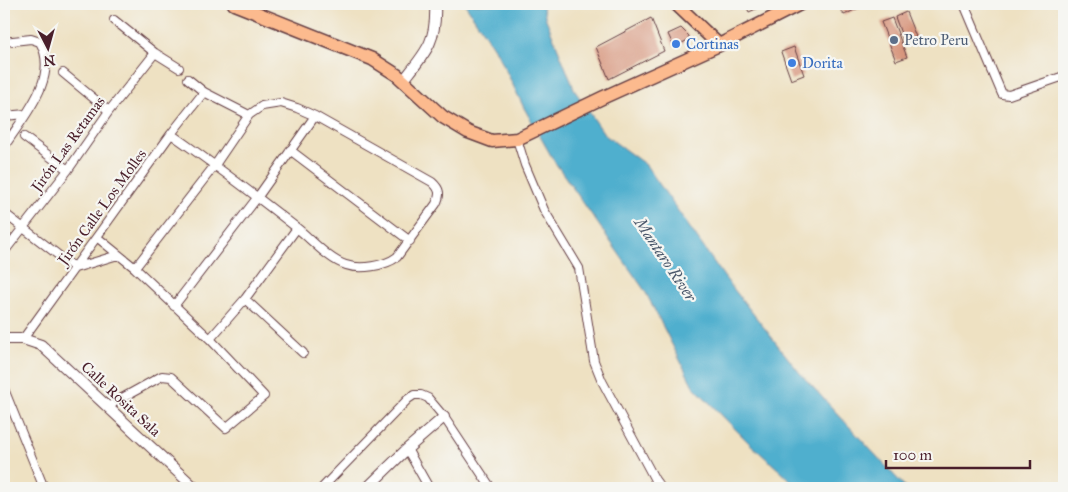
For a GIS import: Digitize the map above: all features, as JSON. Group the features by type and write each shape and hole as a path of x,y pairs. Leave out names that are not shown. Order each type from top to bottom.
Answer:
{"main road":[{"path":"234,4 372,59 403,81 442,117 468,132 492,141 521,138 800,4"},
{"path":"676,4 718,45"}],"street":[{"path":"403,81 430,44 436,23 435,4"},
{"path":"964,4 1002,94 1009,96 1064,76"},
{"path":"114,20 155,53 179,68"},
{"path":"4,42 31,40 40,42 45,51 47,67 44,82 4,147"},
{"name":"Jirón Las Retamas","path":"4,252 68,170 109,111 155,53"},
{"path":"63,73 109,111"},
{"path":"188,79 204,92 249,115"},
{"name":"Jirón Calle Los Molles","path":"23,339 98,238 171,134 204,92"},
{"path":"135,268 215,165 249,115 262,106 281,103 315,116 432,182 438,187 440,192 436,204 397,257 390,262 352,267 336,260 215,165 171,134"},
{"path":"4,116 26,114"},
{"path":"174,306 257,198 315,116"},
{"path":"24,137 68,170"},
{"path":"521,138 525,165 544,210 579,268 594,360 602,381 661,488"},
{"path":"290,150 410,241"},
{"path":"4,213 75,268 118,255"},
{"path":"210,339 245,298 297,228"},
{"path":"98,238 135,268 210,339 264,396 226,428 171,377 162,376 115,402 108,408"},
{"path":"245,298 303,353"},
{"path":"4,339 23,339"},
{"name":"Calle Rosita Sala","path":"23,339 41,345 195,488"},
{"path":"4,389 44,488"},
{"path":"322,488 408,399 421,395 428,398 444,417 491,488"},
{"path":"368,488 407,449 444,417"},
{"path":"407,449 429,488"}],"water":[{"name":"Mantaro River","path":"465,4 542,4 546,19 575,91 605,135 646,165 725,278 799,372 906,488 799,488 749,443 693,386 645,291 554,161 524,108 499,56"}],"building":[{"path":"745,4 767,4 749,12"},
{"path":"838,4 867,4 844,15"},
{"name":"Petro Peru","path":"906,12 916,37 904,42 895,17"},
{"path":"651,18 664,51 609,79 596,47"},
{"name":"Petro Peru","path":"892,18 907,57 896,61 881,22"},
{"path":"681,28 689,36 688,40 674,47 668,34"},
{"name":"Dorita","path":"794,47 804,75 791,80 781,52"}],"place":[{"name":"Petro Peru","path":"894,40"},
{"name":"Cortinas","path":"676,44"},
{"name":"Dorita","path":"792,63"}]}
